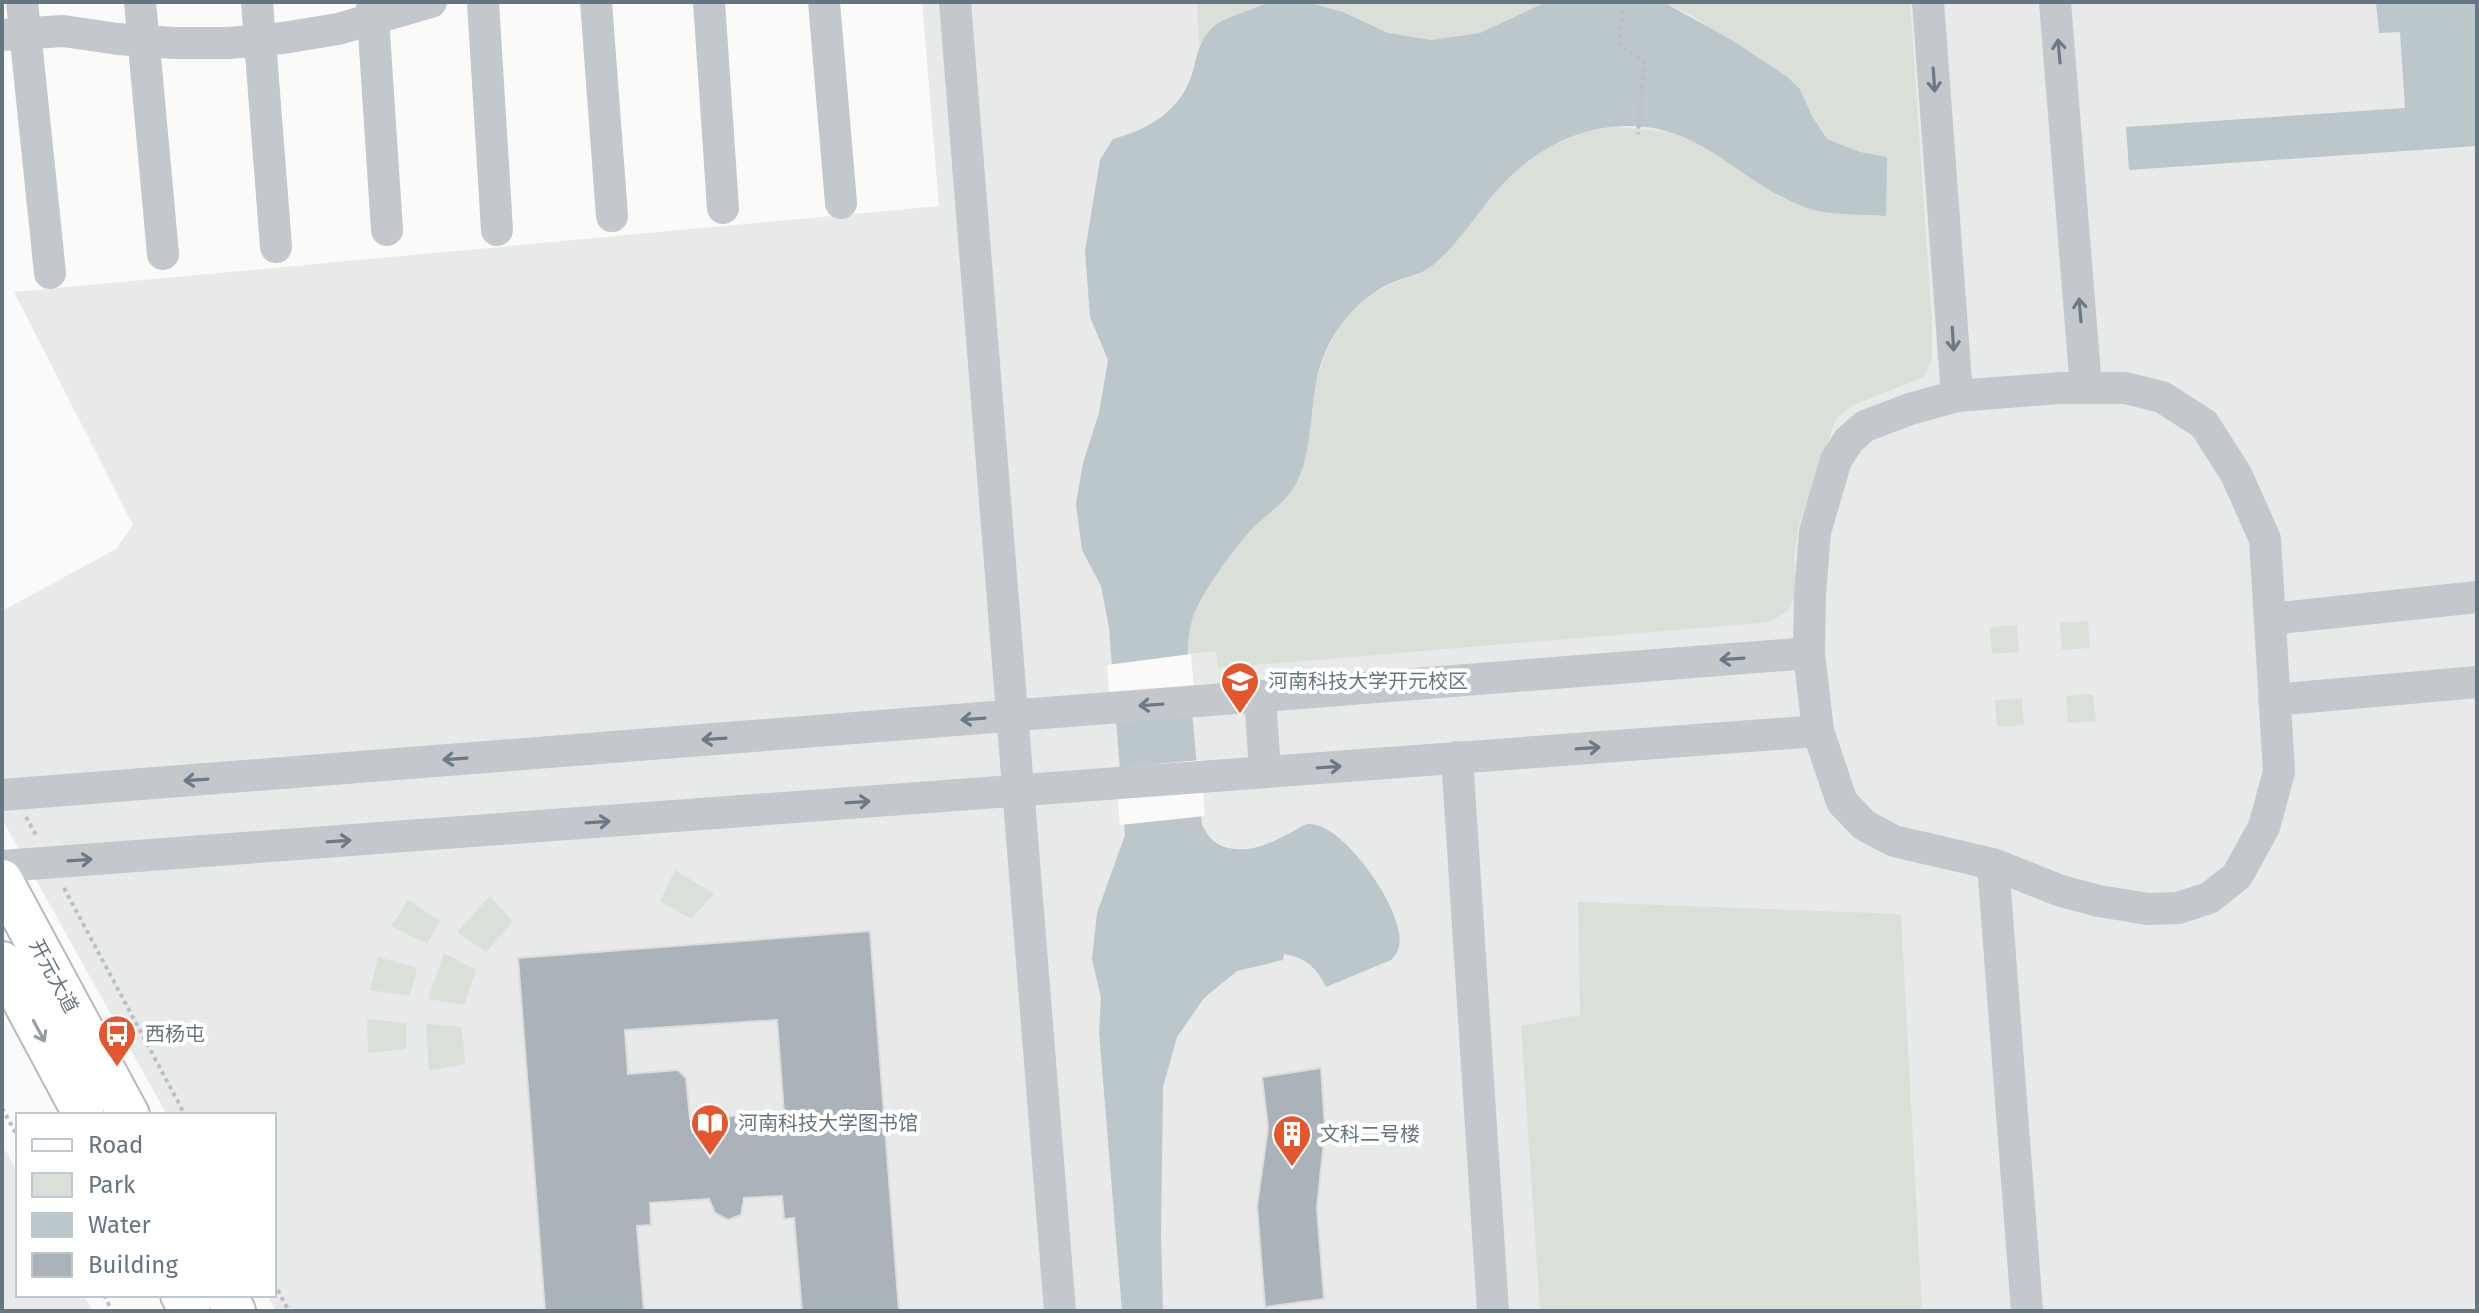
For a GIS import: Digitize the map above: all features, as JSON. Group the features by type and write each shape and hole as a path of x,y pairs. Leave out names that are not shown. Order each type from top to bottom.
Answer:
{"main road":[{"name":"开元大道","path":"2,880 128,1113"},
{"name":"开元大道","path":"2,962 83,1113"}],"lane":[{"path":"140,2 163,254"},
{"path":"257,2 276,247"},
{"path":"50,273 16,24 144,41 201,43 260,40 338,29 372,11 431,2"},
{"path":"483,2 497,230"},
{"path":"596,2 612,216"},
{"path":"709,2 723,208"},
{"path":"824,2 841,203"},
{"path":"955,2 1060,1311"},
{"path":"1928,2 1957,396"},
{"path":"2055,2 2086,388"},
{"path":"372,11 387,230"},
{"path":"2086,388 2125,388 2162,397 2204,424 2236,474 2265,539 2279,772 2264,827 2237,876 2209,898 2178,908 2148,909 2099,901 2061,891 1993,864 1894,841 1864,825 1842,802 1818,731 1809,653 1815,532 1836,460 1849,440 1865,426 1957,396 2086,388"},
{"path":"2270,619 2477,597"},
{"path":"8,794 1809,653"},
{"path":"2274,700 2477,682"},
{"path":"1260,696 1265,772"},
{"path":"2,866 1818,731"},
{"path":"1457,757 1493,1311"},
{"path":"1993,864 2027,1311"}],"path":[{"path":"1624,2 1619,44 1644,62 1638,134"},
{"path":"8,794 51,863 184,1113"},
{"path":"2,1108 16,1133"},
{"path":"276,1287 289,1311"}],"shaded area":[{"name":"河南科技大学开元校区","path":"922,2 2477,2 2477,1311 276,1311 268,1297 276,1297 276,1113 166,1113 2,819 2,611 116,549 133,525 14,292 939,206"},
{"path":"2,1144 16,1169 16,1297 85,1297 93,1311 2,1311"}],"green space":[{"path":"1197,2 1270,2 1214,26 1199,45"},
{"path":"1307,2 1546,2 1480,33 1431,40 1388,33 1343,12"},
{"path":"1663,2 1910,2 1932,360 1924,377 1853,405 1836,419 1798,528 1794,560 1797,590 1788,611 1770,622 1218,668 1216,651 1187,654 1191,622 1211,582 1246,536 1286,496 1299,478 1319,373 1338,330 1370,296 1419,275 1517,167 1548,147 1585,132 1612,127 1673,132 1708,148 1779,196 1810,209 1885,216 1887,157 1860,152 1827,139 1800,89 1691,15"},
{"path":"2088,621 2090,648 2062,650 2060,623"},
{"path":"2017,625 2019,652 1992,654 1990,627"},
{"path":"2093,694 2096,721 2068,723 2066,696"},
{"path":"2022,698 2024,725 1997,727 1995,700"},
{"path":"675,870 714,894 691,919 660,901"},
{"path":"490,896 513,922 486,952 457,932"},
{"path":"408,900 440,921 427,944 391,926"},
{"path":"1578,902 1901,914 1922,1311 1540,1311 1521,1026 1580,1015"},
{"path":"444,953 476,970 464,1005 428,999"},
{"path":"378,957 417,968 410,996 370,990"},
{"path":"367,1019 407,1023 406,1049 368,1053"},
{"path":"426,1024 462,1027 465,1064 429,1071"}],"water":[{"path":"1270,2 1307,2 1343,12 1388,33 1431,40 1480,33 1546,2 1663,2 1730,39 1786,76 1800,89 1827,139 1860,152 1887,157 1886,213 1885,216 1845,214 1807,208 1758,183 1692,141 1668,132 1641,127 1592,130 1560,142 1531,159 1505,182 1458,240 1434,264 1375,292 1340,326 1321,363 1307,450 1297,482 1284,500 1248,533 1229,556 1210,584 1192,620 1188,665 1202,825 1215,842 1237,849 1261,846 1308,824 1321,826 1334,834 1360,859 1389,904 1399,933 1398,949 1391,960 1326,987 1310,964 1284,954 1283,960 1237,971 1204,998 1177,1037 1163,1087 1163,1311 1122,1311 1099,1032 1101,998 1092,959 1097,913 1125,835 1109,628 1101,586 1082,550 1076,504 1083,463 1099,413 1108,360 1090,317 1085,251 1100,160 1113,139 1140,130 1173,107 1188,85 1200,47 1213,27"},
{"path":"2376,2 2477,2 2477,146 2129,170 2126,127 2405,108 2400,32 2379,33"}],"pier":[{"path":"1191,654 1196,714 1111,721 1107,665"},
{"path":"1200,760 1205,816 1120,825 1115,768"}],"building":[{"name":"河南科技大学图书馆","path":"870,931 899,1311 802,1311 794,1218 784,1219 782,1196 744,1198 741,1215 728,1220 715,1213 709,1199 650,1203 651,1225 637,1226 644,1311 545,1311 518,958","holes":["777,1020 784,1113 690,1119 686,1078 678,1070 628,1074 625,1030"]},
{"name":"文科二号楼","path":"1321,1068 1325,1130 1317,1208 1324,1299 1265,1307 1257,1206 1268,1128 1262,1077"}],"place":[{"name":"河南科技大学开元校区","path":"1240,715"},
{"name":"西杨屯","path":"117,1068"},
{"name":"河南科技大学图书馆","path":"710,1157"},
{"name":"文科二号楼","path":"1292,1168"}]}
